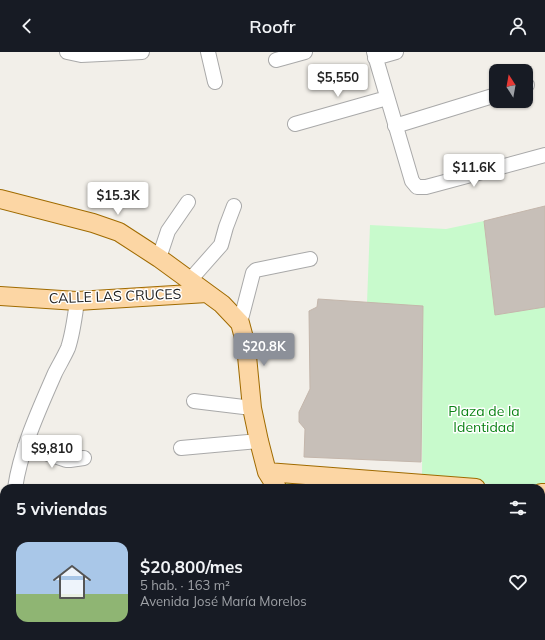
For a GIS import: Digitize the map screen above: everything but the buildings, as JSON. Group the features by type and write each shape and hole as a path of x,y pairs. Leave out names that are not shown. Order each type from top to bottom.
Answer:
{"main road":[{"path":"0,199 93,223 119,232 190,280 222,304 240,323 247,356 252,408 259,441 267,472 274,484"},
{"name":"CALLE LAS CRUCES","path":"0,296 77,301 207,293"},
{"path":"267,472 424,484"}],"street":[{"path":"67,52 81,55 142,52"},
{"path":"208,52 216,82"},
{"path":"276,60 305,52"},
{"path":"396,52 375,55 412,181 417,187 426,187 545,155"},
{"path":"395,126 489,97"},
{"path":"295,124 387,98"},
{"path":"158,258 168,231 188,202"},
{"path":"190,280 221,245 234,206"},
{"path":"240,323 253,273 256,270 310,259"},
{"path":"16,484 18,468 25,446 50,386 68,349 77,301"},
{"path":"194,401 252,408"},
{"path":"181,448 259,441"},
{"path":"25,446 66,460 84,458"}],"green space":[{"name":"Plaza de la Identidad","path":"484,221 495,315 545,307 545,484 493,484 422,478 423,307 367,303 370,225 446,229"},
{"path":"278,477 334,484 281,484"}]}
